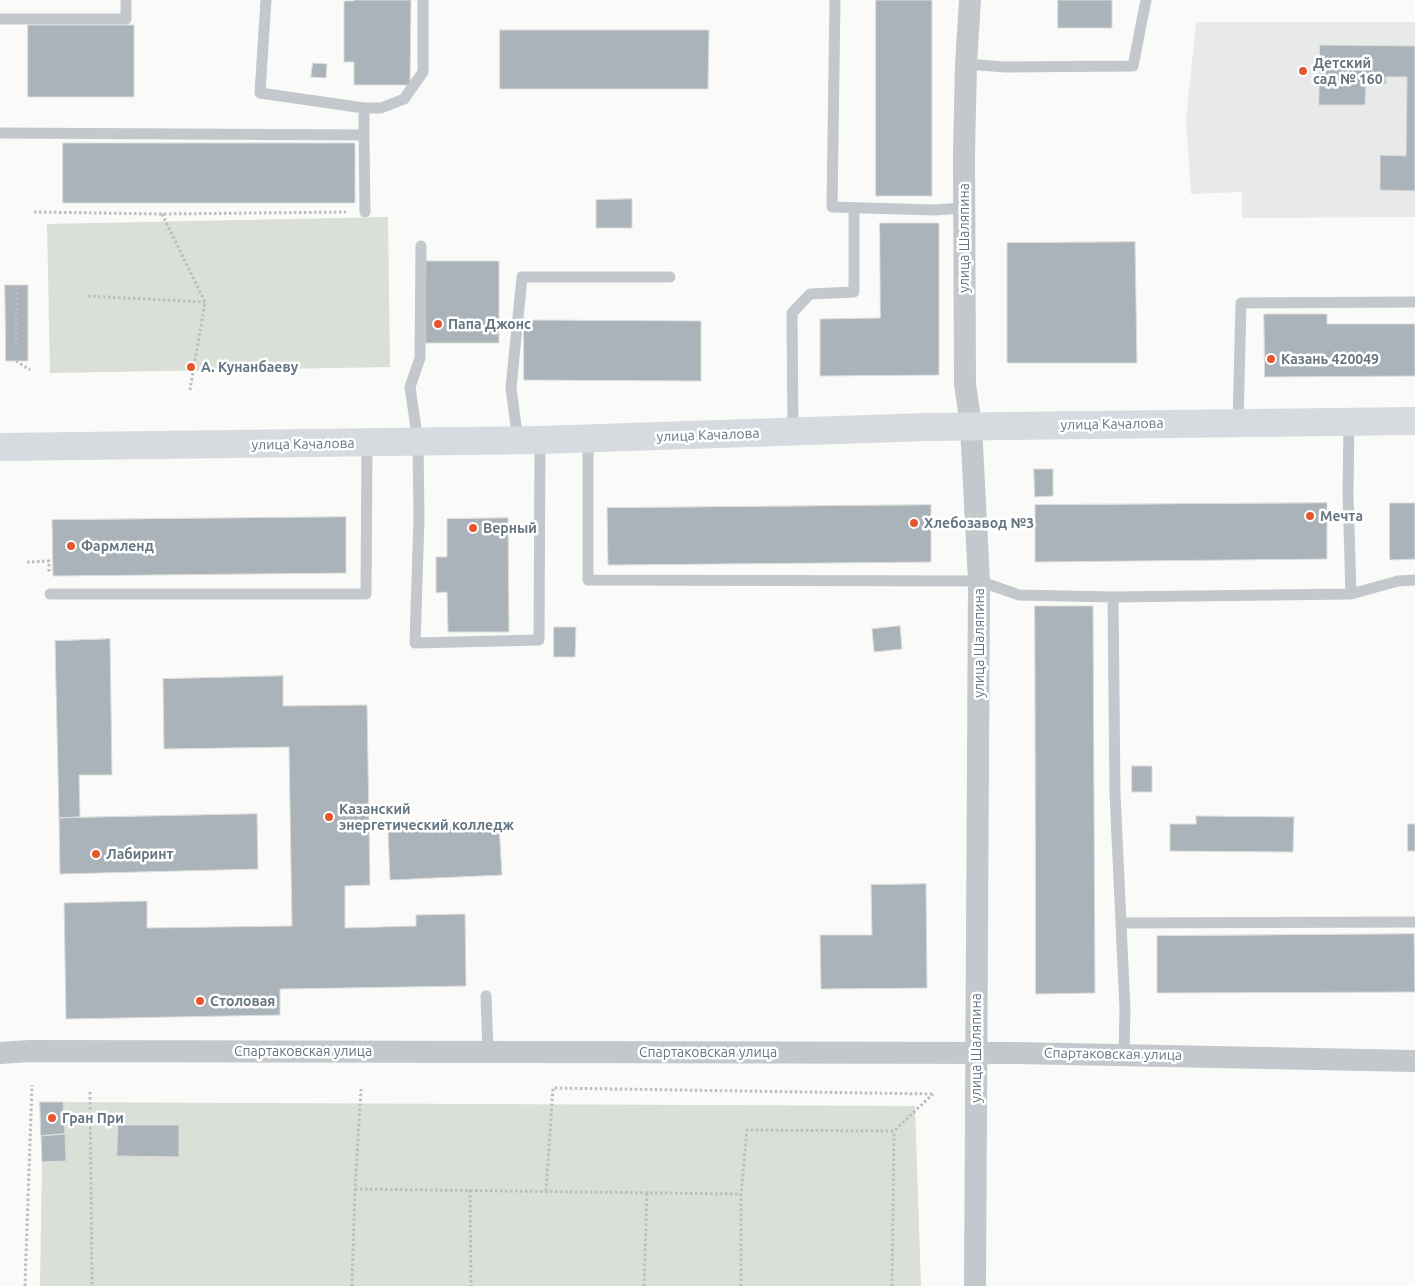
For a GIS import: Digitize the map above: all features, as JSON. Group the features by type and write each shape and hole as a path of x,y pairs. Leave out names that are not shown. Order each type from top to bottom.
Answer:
{"street":[{"name":"улица Шаляпина","path":"970,0 966,64 964,208 965,384 971,426 979,581 975,1286"},
{"name":"улица Качалова","path":"0,447 529,441 971,426 1415,421"},
{"name":"Спартаковская улица","path":"0,1052 1124,1054 1415,1062"}],"lane":[{"path":"0,19 126,19 126,0"},
{"path":"266,0 260,93 364,108 381,108 404,99 423,72 423,0"},
{"path":"835,0 832,207 934,210 964,208"},
{"path":"966,64 1005,68 1133,66 1146,0"},
{"path":"364,108 365,212"},
{"path":"0,133 364,135"},
{"path":"793,432 792,313 810,294 854,292 854,208"},
{"path":"421,246 420,358 410,387 418,442 419,519 415,643 539,640 529,441 511,388 522,277 670,277"},
{"path":"1238,422 1241,303 1415,302"},
{"path":"1349,422 1348,494 1351,594"},
{"path":"588,438 588,580 979,581 1019,595 1113,597 1351,594 1398,581 1415,580"},
{"path":"50,594 366,594 367,443"},
{"path":"1113,597 1115,794 1125,1009 1124,1054"},
{"path":"1121,923 1415,922"},
{"path":"486,996 488,1052"}],"path":[{"path":"34,212 162,214 365,212"},
{"path":"162,214 205,302 190,390"},
{"path":"16,345 17,285"},
{"path":"88,296 205,302"},
{"path":"16,361 30,370"},
{"path":"27,562 49,561 50,594"},
{"path":"25,1286 32,1085"},
{"path":"546,1191 553,1088 933,1094 894,1132 892,1286"},
{"path":"352,1286 361,1089"},
{"path":"90,1092 92,1286"},
{"path":"741,1286 741,1194 747,1130 894,1132"},
{"path":"355,1189 741,1194"},
{"path":"470,1190 471,1286"},
{"path":"644,1286 647,1193"}],"shaded area":[{"name":"Детский сад № 160","path":"1196,22 1415,22 1415,217 1242,218 1242,192 1191,194 1186,120"},
{"path":"388,217 390,367 50,373 47,224"},
{"path":"40,1102 915,1106 921,1286 40,1286 42,1162"}],"building":[{"path":"411,0 410,85 354,85 354,62 344,62 344,1"},
{"path":"876,0 932,0 932,196 876,196"},
{"path":"1058,0 1112,0 1112,28 1058,28"},
{"path":"28,25 134,25 134,97 28,97"},
{"path":"500,30 709,30 708,89 500,89"},
{"path":"1320,45 1415,46 1415,191 1380,190 1380,155 1406,156 1407,77 1386,77 1386,84 1366,83 1365,105 1319,105"},
{"path":"313,63 327,64 326,78 311,77"},
{"path":"63,143 355,143 355,203 63,203"},
{"path":"632,199 632,228 596,228 596,200"},
{"path":"880,223 939,223 939,375 820,376 820,319 880,318"},
{"path":"1135,242 1137,363 1007,363 1007,243"},
{"path":"426,261 499,261 499,343 426,343"},
{"path":"5,285 28,285 28,361 6,361"},
{"path":"1264,314 1327,314 1327,324 1415,324 1415,376 1265,377"},
{"path":"524,320 701,321 701,381 524,380"},
{"path":"1034,469 1053,469 1053,496 1035,497"},
{"path":"1327,503 1327,559 1035,562 1035,505"},
{"path":"1390,503 1415,503 1415,559 1390,560"},
{"path":"931,505 931,562 608,565 607,508"},
{"path":"346,517 346,573 53,576 52,520"},
{"path":"508,518 509,632 448,632 447,592 436,593 436,557 447,557 447,519"},
{"path":"1035,606 1093,606 1095,993 1036,994"},
{"path":"900,626 902,649 874,652 872,629"},
{"path":"554,627 576,627 575,657 554,657"},
{"path":"110,639 112,775 79,775 80,817 59,818 55,641"},
{"name":"Казанский энергетический колледж","path":"283,676 283,706 367,705 370,885 345,886 345,928 416,926 416,915 465,914 466,986 280,989 280,1015 66,1019 64,903 147,901 147,928 292,926 289,747 164,749 163,679"},
{"path":"1132,766 1152,766 1152,792 1132,792"},
{"path":"257,814 258,869 60,874 59,818"},
{"path":"1196,816 1294,817 1293,852 1170,851 1170,824 1196,824"},
{"path":"1408,824 1415,824 1415,851 1408,851"},
{"path":"499,825 502,875 390,880 388,830"},
{"path":"926,884 927,988 821,989 820,935 872,935 871,885"},
{"path":"1414,934 1415,992 1157,993 1157,936"},
{"name":"Гран При","path":"40,1102 63,1102 65,1134 41,1136"},
{"path":"118,1125 179,1125 179,1157 117,1156"},
{"path":"65,1134 66,1161 42,1162 41,1136"}],"place":[{"name":"Детский сад № 160","path":"1303,71"},
{"name":"Папа Джонс","path":"438,324"},
{"name":"Казань 420049","path":"1271,359"},
{"name":"А. Кунанбаеву","path":"191,367"},
{"name":"Мечта","path":"1310,516"},
{"name":"Хлебозавод №3","path":"914,523"},
{"name":"Верный","path":"473,528"},
{"name":"Фармленд","path":"71,546"},
{"name":"Казанский энергетический колледж","path":"329,817"},
{"name":"Лабиринт","path":"96,854"},
{"name":"Столовая","path":"200,1001"},
{"name":"Гран При","path":"52,1118"}]}
